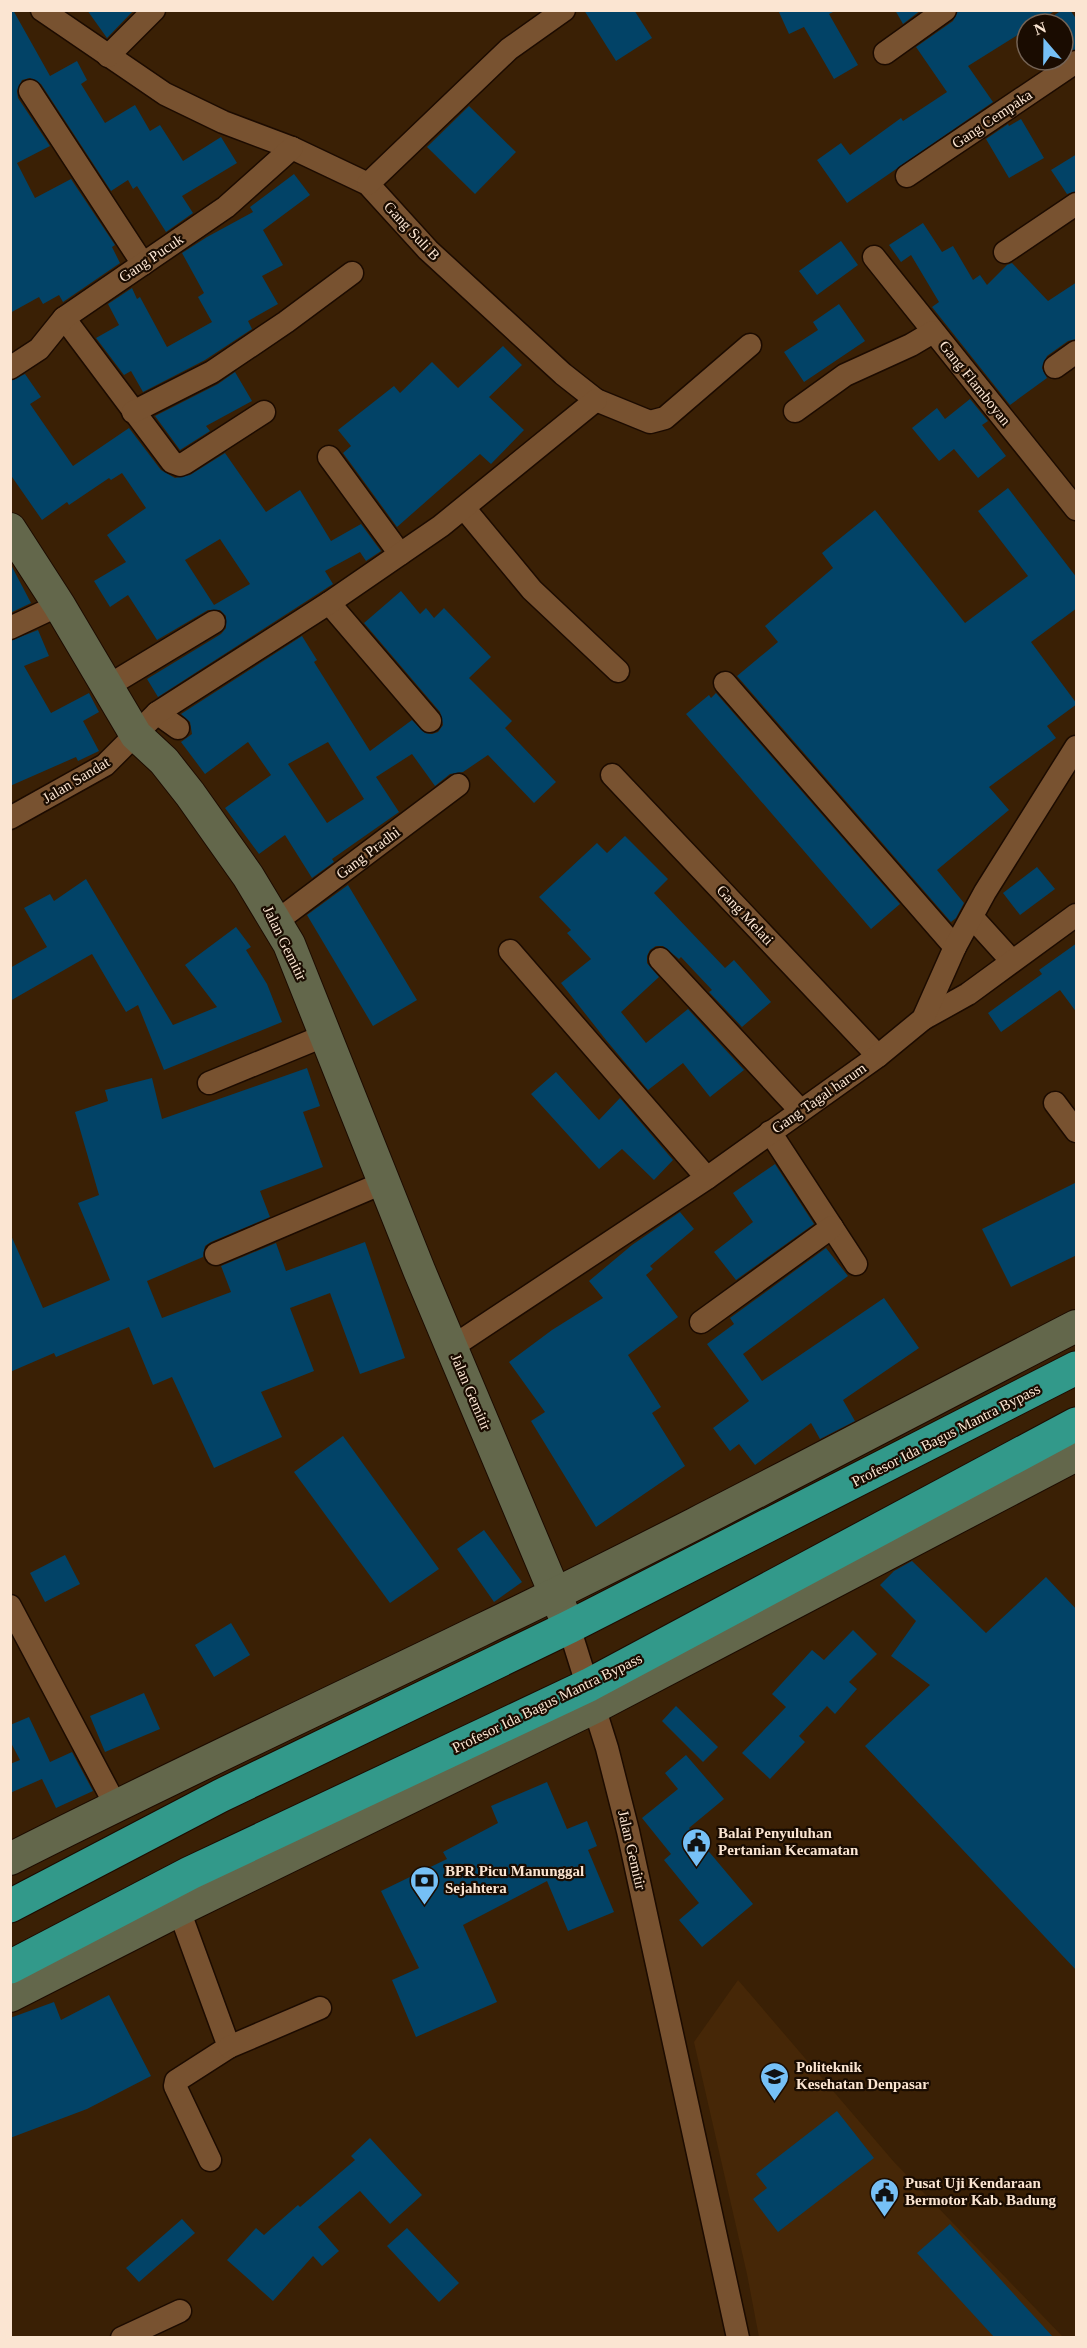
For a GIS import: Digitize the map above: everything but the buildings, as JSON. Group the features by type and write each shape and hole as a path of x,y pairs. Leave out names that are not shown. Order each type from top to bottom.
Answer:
{"highway":[{"name":"Profesor Ida Bagus Mantra Bypass","path":"10,1906 220,1796 569,1627 1077,1368"},
{"name":"Profesor Ida Bagus Mantra Bypass","path":"10,1966 190,1873 592,1696 1077,1424"}],"street":[{"name":"Gang Suli B","path":"42,10 165,94 223,122 292,148 368,184 428,250 563,374 596,400 650,422 660,421 750,345"},
{"path":"108,56 154,10"},
{"path":"368,184 509,50 564,10"},
{"path":"885,53 945,10"},
{"name":"Gang Cempaka","path":"907,176 1077,62"},
{"path":"30,91 143,264"},
{"name":"Gang Pucuk","path":"10,368 39,349 64,318 226,207 292,148"},
{"path":"1005,252 1077,204"},
{"name":"Gang Flamboyan","path":"874,257 1077,509"},
{"path":"133,412 212,372 352,273"},
{"path":"64,318 172,462 180,465 264,412"},
{"path":"795,411 845,375 911,345 933,332"},
{"path":"1055,367 1077,352"},
{"name":"Jalan Sandat","path":"10,818 105,765 158,712 329,603 400,554 464,508 596,400"},
{"path":"329,457 400,554"},
{"path":"464,508 532,590 618,671"},
{"name":"Jalan Gemitir","path":"10,529 59,605 136,735 164,761 190,794 248,876 289,944 452,1347 556,1593 592,1696 607,1748 630,1843 738,2337"},
{"path":"329,603 430,721"},
{"path":"10,628 59,605"},
{"path":"108,686 214,622"},
{"path":"725,683 955,947"},
{"path":"158,712 178,728"},
{"name":"Gang Tagal harum","path":"452,1347 707,1178 878,1056 923,1019 955,947 985,892 1077,747"},
{"name":"Gang Melati","path":"612,775 878,1056"},
{"name":"Gang Pradhi","path":"277,921 458,785"},
{"path":"923,1019 968,994 1011,960 1077,915"},
{"path":"972,917 1011,960"},
{"path":"510,951 707,1178"},
{"path":"660,958 800,1110"},
{"path":"209,1083 326,1035"},
{"path":"1056,1103 1077,1131"},
{"path":"770,1132 856,1264"},
{"path":"216,1254 385,1182"},
{"path":"701,1322 832,1227"},
{"path":"10,1859 556,1593 1077,1326"},
{"path":"10,1996 592,1696 1077,1455"},
{"path":"10,1606 116,1806"},
{"path":"179,1910 229,2047"},
{"path":"210,2160 175,2086 176,2081 229,2047 320,2008"},
{"path":"122,2337 180,2311"}],"shaded area":[{"path":"738,1980 894,2162 1063,2337 759,2337 747,2274 694,2042"}],"place":[{"name":"Balai Penyuluhan Pertanian Kecamatan","path":"697,1868"},
{"name":"BPR Picu Manunggal Sejahtera","path":"424,1906"},
{"name":"Politeknik Kesehatan Denpasar","path":"775,2102"},
{"name":"Pusat Uji Kendaraan Bermotor Kab. Badung","path":"884,2218"}]}
